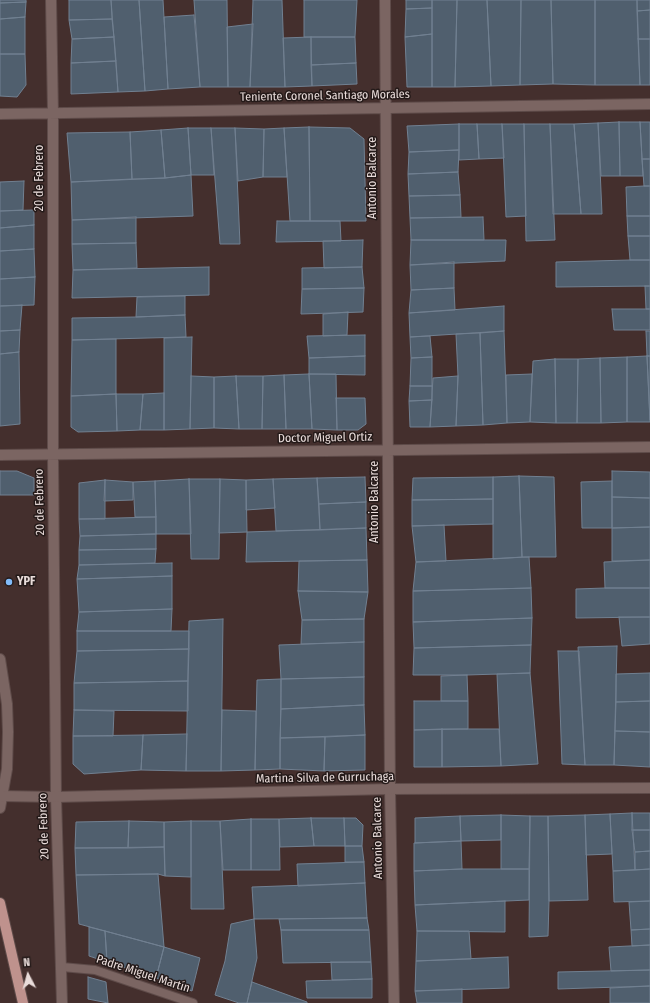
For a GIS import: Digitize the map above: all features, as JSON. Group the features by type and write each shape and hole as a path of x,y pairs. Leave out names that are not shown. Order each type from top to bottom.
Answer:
{"main road":[{"path":"0,903 23,1003"}],"street":[{"name":"20 de Febrero","path":"51,0 53,112 53,455 56,797 62,1003"},
{"name":"Antonio Balcarce","path":"385,0 390,789 394,1003"},
{"name":"Teniente Coronel Santiago Morales","path":"0,114 650,104"},
{"name":"Doctor Miguel Ortiz","path":"0,455 650,447"},
{"path":"0,659 7,704 8,732 7,769 0,808"},
{"name":"Martina Silva de Gurruchaga","path":"1,796 56,797 390,789 650,788"}],"lane":[{"name":"Padre Miguel Martín","path":"62,967 94,970 193,1003"}],"building":[{"path":"0,0 26,0 26,2 0,3"},
{"path":"69,0 111,0 112,19 69,20"},
{"path":"111,0 139,0 145,91 118,92"},
{"path":"139,0 163,0 168,89 145,91"},
{"path":"194,0 227,0 228,87 200,87"},
{"path":"253,0 282,0 285,87 250,87"},
{"path":"304,0 357,0 355,37 304,37"},
{"path":"406,0 432,0 432,8 406,9"},
{"path":"432,0 457,0 455,87 432,87"},
{"path":"457,0 487,0 491,86 455,87"},
{"path":"487,0 521,0 520,85 491,86"},
{"path":"521,0 551,0 553,84 520,85"},
{"path":"551,0 595,0 595,85 553,84"},
{"path":"595,0 637,0 640,85 595,85"},
{"path":"637,0 650,0 650,10 637,11"},
{"path":"26,2 25,17 0,19 0,3"},
{"path":"432,8 432,34 405,37 406,9"},
{"path":"650,10 650,39 638,39 637,11"},
{"path":"194,15 200,87 168,89 164,17"},
{"path":"25,17 25,54 0,54 0,19"},
{"path":"112,19 114,37 72,39 69,20"},
{"path":"253,24 250,87 228,87 227,27"},
{"path":"432,34 432,87 407,87 405,37"},
{"path":"114,37 116,61 71,63 72,39"},
{"path":"311,37 312,86 285,87 283,38"},
{"path":"311,37 355,37 356,63 311,65"},
{"path":"638,39 650,39 650,85 640,85"},
{"path":"0,54 25,54 26,85 17,97 0,96"},
{"path":"116,61 118,92 71,94 71,63"},
{"path":"356,63 357,84 312,86 311,65"},
{"path":"619,122 620,176 601,176 598,123"},
{"path":"619,122 640,122 643,176 620,176"},
{"path":"640,122 650,122 650,159 642,159"},
{"path":"598,123 602,214 581,214 574,124"},
{"path":"459,124 477,124 479,159 459,160"},
{"path":"459,124 459,150 409,152 407,126"},
{"path":"477,124 502,124 504,158 479,159"},
{"path":"502,124 524,124 526,216 506,217"},
{"path":"524,124 550,124 555,240 526,241"},
{"path":"550,124 574,124 581,214 553,214"},
{"path":"309,127 350,128 364,139 366,221 310,221"},
{"path":"309,127 310,221 290,221 284,128"},
{"path":"188,128 211,128 214,175 191,175"},
{"path":"188,128 191,175 165,178 161,130"},
{"path":"211,128 235,128 240,244 220,244"},
{"path":"235,128 264,129 263,177 238,181"},
{"path":"284,128 287,177 263,177 264,129"},
{"path":"161,130 165,178 132,179 130,132"},
{"path":"130,132 132,179 71,182 67,133"},
{"path":"459,150 458,172 408,174 409,152"},
{"path":"642,159 650,159 650,186 644,186"},
{"path":"458,172 460,195 409,196 408,174"},
{"path":"191,175 193,216 72,220 71,182 165,178"},
{"path":"24,181 23,210 0,211 0,182"},
{"path":"650,186 650,216 627,216 626,187"},
{"path":"460,195 461,217 410,218 409,196"},
{"path":"34,210 34,225 0,228 0,211"},
{"path":"627,216 650,216 650,236 628,236"},
{"path":"136,217 136,243 72,244 72,220"},
{"path":"483,217 484,240 411,240 410,218"},
{"path":"277,221 340,221 341,241 276,242"},
{"path":"34,225 34,249 0,251 0,228"},
{"path":"628,236 650,236 650,260 630,260"},
{"path":"363,240 362,267 324,268 323,241"},
{"path":"411,240 506,240 505,261 410,265"},
{"path":"136,243 137,268 73,270 72,244"},
{"path":"34,249 35,277 0,279 0,251"},
{"path":"650,260 650,286 556,287 556,262"},
{"path":"454,262 454,288 411,290 410,265"},
{"path":"209,267 209,295 72,298 73,270"},
{"path":"362,267 364,288 302,289 302,268"},
{"path":"35,277 34,305 0,306 0,279"},
{"path":"645,286 650,286 650,309 646,309"},
{"path":"364,288 363,312 301,314 302,289"},
{"path":"454,288 455,310 409,313 411,290"},
{"path":"185,296 185,315 136,317 137,297"},
{"path":"22,305 20,330 0,331 0,306"},
{"path":"504,306 504,331 410,337 409,313"},
{"path":"612,309 650,309 650,330 614,330"},
{"path":"348,312 347,335 323,336 323,314"},
{"path":"185,315 186,337 72,340 72,318"},
{"path":"20,330 19,352 0,354 0,331"},
{"path":"504,331 507,423 483,425 480,333"},
{"path":"646,331 650,331 650,356 647,356"},
{"path":"480,333 483,425 456,426 458,376 456,334"},
{"path":"365,335 365,356 309,358 307,336"},
{"path":"430,336 432,357 411,358 410,337"},
{"path":"192,337 190,429 164,430 164,338"},
{"path":"116,339 116,394 71,396 72,340"},
{"path":"19,352 20,424 0,426 0,354"},
{"path":"365,356 365,375 309,374 309,358"},
{"path":"647,356 650,422 627,422 627,357"},
{"path":"647,356 650,356 650,420"},
{"path":"432,357 432,386 410,386 411,358"},
{"path":"627,357 627,422 601,423 600,358"},
{"path":"600,358 601,423 577,423 578,359"},
{"path":"555,359 578,359 577,423 556,423"},
{"path":"555,359 556,423 530,422 533,361"},
{"path":"309,374 312,429 286,429 284,375"},
{"path":"309,374 336,374 337,430 312,429"},
{"path":"532,374 530,422 507,423 506,375"},
{"path":"284,375 286,429 262,429 263,376"},
{"path":"191,376 214,377 214,428 190,429"},
{"path":"236,376 239,429 214,428 214,377"},
{"path":"236,376 263,376 262,429 239,429"},
{"path":"458,376 456,426 430,427 433,378"},
{"path":"410,386 432,386 432,400 409,401"},
{"path":"164,393 164,430 140,430 143,394"},
{"path":"116,394 143,394 140,430 117,431"},
{"path":"116,394 117,431 78,432 71,427 71,396"},
{"path":"336,398 365,398 366,424 358,430 337,430"},
{"path":"432,400 430,427 410,427 409,401"},
{"path":"0,471 17,471 34,478 34,495 0,495"},
{"path":"612,471 650,472 650,498 612,497"},
{"path":"519,476 554,477 556,557 522,557"},
{"path":"519,476 522,557 493,559 493,477"},
{"path":"365,477 366,502 319,504 317,478"},
{"path":"493,477 493,499 412,500 413,478"},
{"path":"317,478 320,530 276,531 273,479"},
{"path":"189,479 191,534 156,534 155,481"},
{"path":"189,479 220,479 219,559 191,559"},
{"path":"220,479 246,480 247,532 219,533"},
{"path":"273,479 275,508 246,510 246,480"},
{"path":"105,480 105,519 79,519 79,483"},
{"path":"105,480 133,482 133,500 104,501"},
{"path":"155,481 156,517 135,517 133,482"},
{"path":"612,481 612,528 582,528 581,482"},
{"path":"612,497 650,498 650,527 612,528"},
{"path":"493,499 493,524 412,526 412,500"},
{"path":"366,502 366,528 320,530 319,504"},
{"path":"156,517 156,534 80,536 79,519"},
{"path":"444,525 446,561 416,562 412,526"},
{"path":"650,527 650,560 612,561 612,528"},
{"path":"366,528 367,560 246,562 247,532"},
{"path":"156,534 156,549 79,550 80,536"},
{"path":"156,549 155,563 79,565 79,550"},
{"path":"529,557 531,588 413,591 416,562"},
{"path":"367,560 368,592 298,591 299,561"},
{"path":"650,560 650,588 605,588 604,562"},
{"path":"172,563 172,576 77,579 79,565"},
{"path":"172,576 172,609 79,612 77,579"},
{"path":"531,588 532,618 413,622 413,591"},
{"path":"650,588 650,617 576,618 576,589"},
{"path":"298,591 368,592 364,619 302,620"},
{"path":"172,609 171,631 77,631 79,612"},
{"path":"619,617 650,617 650,644 622,646"},
{"path":"532,618 531,645 414,648 413,622"},
{"path":"223,619 221,771 186,771 189,621"},
{"path":"364,619 364,642 301,644 302,620"},
{"path":"77,631 189,631 189,649 77,651"},
{"path":"364,642 364,677 281,679 279,645"},
{"path":"531,645 530,673 413,675 414,648"},
{"path":"617,646 614,765 585,765 578,647"},
{"path":"189,649 188,681 74,683 77,651"},
{"path":"558,651 579,651 585,765 562,764"},
{"path":"530,673 538,764 501,766 497,674"},
{"path":"650,673 650,701 616,702 616,674"},
{"path":"467,675 468,701 441,701 441,676"},
{"path":"364,677 364,705 281,709 281,679"},
{"path":"281,679 280,769 255,770 257,680"},
{"path":"188,681 188,711 74,710 74,683"},
{"path":"414,701 468,701 468,729 414,730"},
{"path":"650,701 650,732 615,731 616,702"},
{"path":"364,705 365,735 280,738 281,709"},
{"path":"74,710 114,711 113,736 73,736"},
{"path":"222,710 256,711 255,770 221,771"},
{"path":"442,729 499,729 501,766 442,767"},
{"path":"442,729 442,767 414,767 414,730"},
{"path":"615,731 650,732 650,767 614,765"},
{"path":"187,734 186,771 141,770 143,735"},
{"path":"143,735 141,770 84,774 73,764 73,736"},
{"path":"365,735 365,770 324,771 325,737"},
{"path":"325,737 324,771 280,769 280,738"},
{"path":"632,813 635,870 613,871 610,814"},
{"path":"632,813 650,813 650,830 632,830"},
{"path":"610,814 612,854 586,855 585,815"},
{"path":"501,815 530,816 529,869 501,869"},
{"path":"501,815 501,840 461,841 460,816"},
{"path":"585,815 588,900 549,901 548,816"},
{"path":"460,816 461,841 415,843 415,818"},
{"path":"530,816 548,816 548,936 529,937"},
{"path":"311,818 344,818 345,846 314,846"},
{"path":"311,818 314,846 280,847 279,819"},
{"path":"344,818 356,818 363,825 362,846 345,846"},
{"path":"251,819 279,819 280,870 251,870"},
{"path":"251,819 251,870 223,870 220,821"},
{"path":"129,821 164,822 164,847 128,848"},
{"path":"129,821 128,848 75,848 76,822"},
{"path":"191,821 220,821 224,909 191,909"},
{"path":"191,821 191,877 165,876 164,822"},
{"path":"632,830 650,830 650,851 635,852"},
{"path":"461,841 462,869 414,871 414,843"},
{"path":"345,846 362,846 364,862 345,862"},
{"path":"164,847 165,876 158,874 76,875 75,848"},
{"path":"650,851 650,869 635,870 635,852"},
{"path":"364,862 365,883 298,886 297,864"},
{"path":"529,869 529,900 415,905 414,871"},
{"path":"650,869 650,901 614,902 613,871"},
{"path":"158,874 164,947 79,924 76,875"},
{"path":"365,883 367,918 254,919 252,887"},
{"path":"505,901 505,932 417,931 415,905"},
{"path":"650,901 650,929 631,930 629,902"},
{"path":"367,918 369,930 281,930 279,919"},
{"path":"254,919 257,958 247,1003 239,1003 215,995 225,961 231,924"},
{"path":"89,927 105,931 107,962 89,956"},
{"path":"650,929 650,945 632,946 631,930"},
{"path":"281,930 369,930 371,962 283,963"},
{"path":"105,931 164,947 156,978 107,962"},
{"path":"417,931 469,931 471,959 416,961"},
{"path":"650,945 650,970 611,971 609,947"},
{"path":"164,947 200,958 192,991 156,978"},
{"path":"508,957 509,988 415,991 416,961"},
{"path":"331,962 371,962 372,979 332,980"},
{"path":"650,970 650,986 558,989 558,972"},
{"path":"88,977 106,982 108,1003 88,999"},
{"path":"372,979 372,998 307,998 306,981"},
{"path":"252,982 307,1002 307,1003 247,1003"},
{"path":"650,986 650,1003 610,1003 610,988"},
{"path":"462,989 462,1003 417,1003 415,991"}],"place":[{"name":"YPF","path":"9,582"}]}
